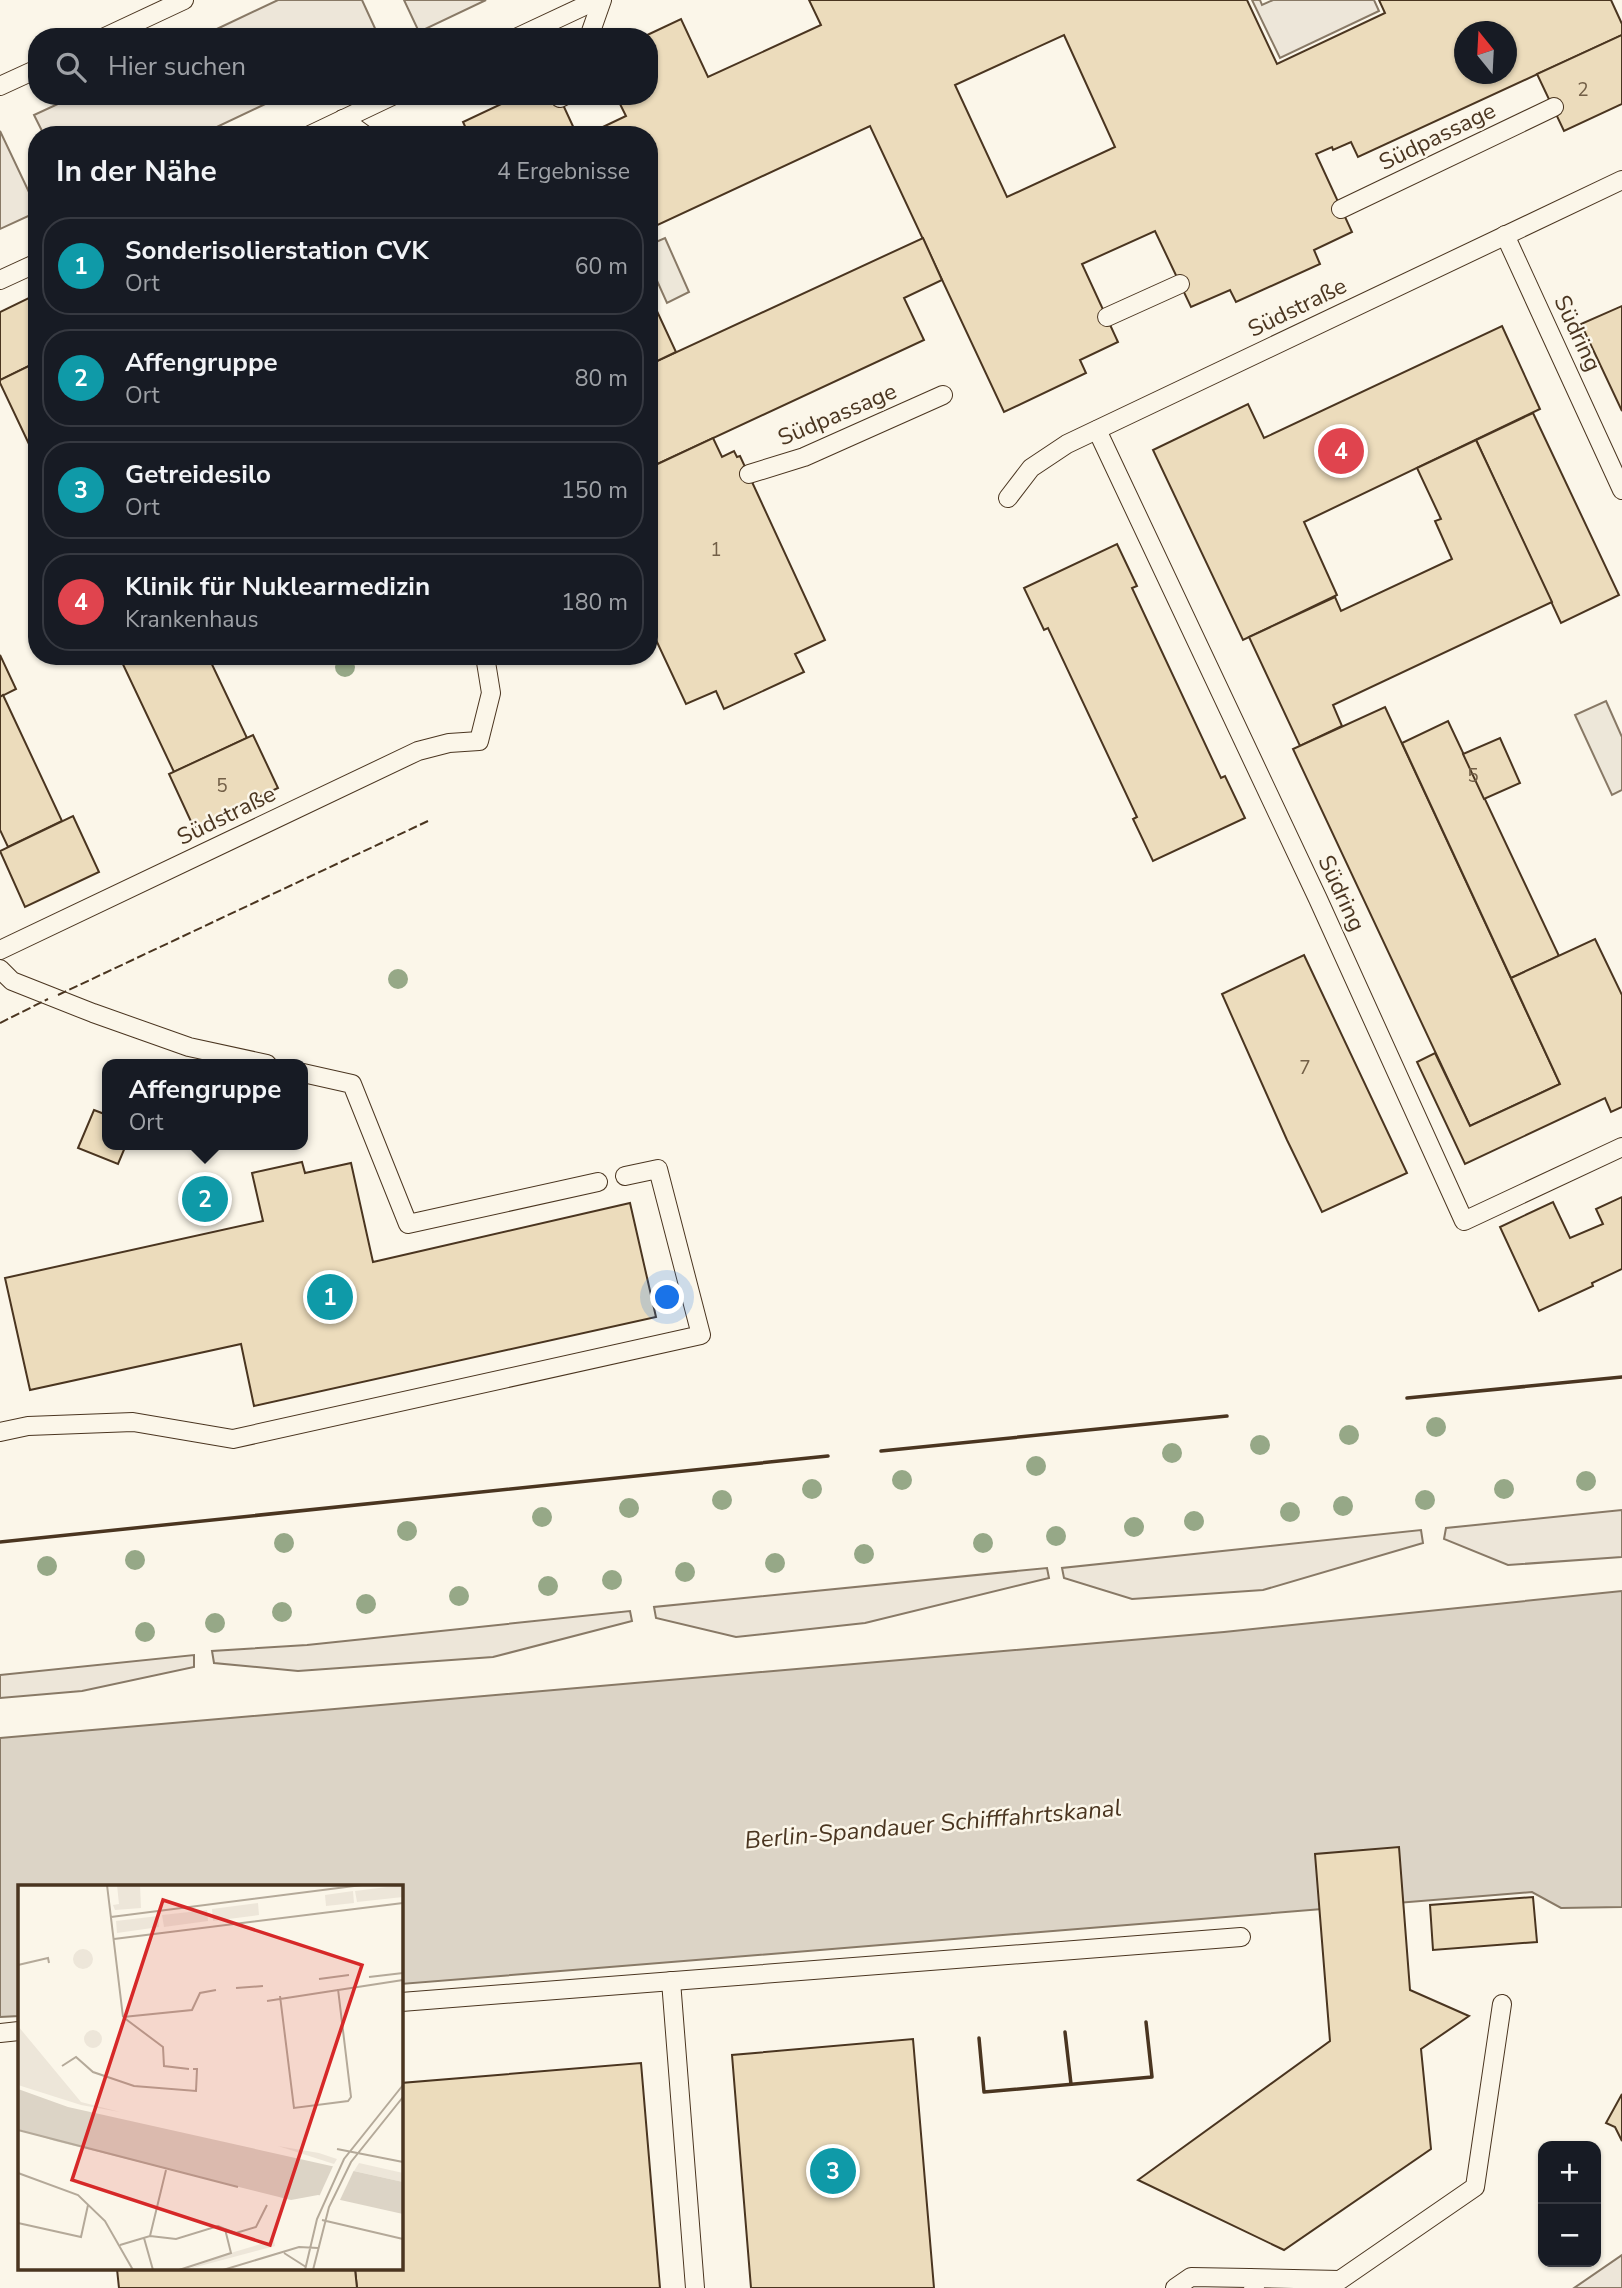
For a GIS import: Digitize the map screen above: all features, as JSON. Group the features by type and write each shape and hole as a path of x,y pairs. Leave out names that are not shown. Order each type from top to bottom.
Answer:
{"lane":[{"path":"124,28 183,0"},
{"path":"537,28 597,0"},
{"path":"592,28 602,0"},
{"path":"0,86 28,73"},
{"path":"329,126 373,105"},
{"name":"Südpassage","path":"1341,209 1554,107"},
{"path":"344,119 353,126"},
{"name":"Südstraße","path":"1008,498 1031,468 1067,444 1622,180"},
{"name":"Südring","path":"1505,235 1622,490"},
{"path":"0,280 28,267"},
{"path":"1107,317 1180,284"},
{"name":"Südpassage","path":"749,474 804,457 943,395"},
{"name":"Südring","path":"1097,430 1318,899 1464,1221 1622,1147"},
{"name":"Südstraße","path":"0,950 418,751 449,743 479,741 491,693 486,665"},
{"path":"0,969 12,981 93,1013 189,1047 244,1059"},
{"path":"308,1074 352,1084 408,1224 598,1182"},
{"path":"0,1432 28,1426 133,1422 233,1439 701,1335 658,1169 625,1176"},
{"path":"402,2002 1241,1937"},
{"path":"671,1981 695,2288"},
{"path":"1175,2288 1191,2277 1252,2283 1340,2280 1475,2187 1502,2004"},
{"path":"0,2033 18,2031"}],"shaded area":[{"path":"278,0 362,0 375,28 219,28"},
{"path":"404,0 486,0 427,28 417,28"},
{"path":"1252,0 1260,0 1262,5 1273,0 1374,0 1379,11 1280,58"},
{"path":"56,105 263,105 219,126 40,126 34,115"},
{"path":"0,131 28,190 28,216 0,229"},
{"path":"665,238 689,292 667,303 658,283 658,241"},
{"path":"1606,701 1622,737 1622,790 1612,795 1575,715"},
{"path":"1622,1510 1622,1557 1508,1565 1444,1539 1446,1528"},
{"path":"1421,1530 1423,1543 1263,1590 1132,1599 1064,1578 1062,1568"},
{"path":"1047,1568 1049,1578 865,1623 736,1637 656,1618 654,1607"},
{"path":"630,1611 632,1621 493,1657 298,1671 214,1663 212,1651 307,1645"},
{"path":"194,1655 194,1667 82,1691 0,1698 0,1675"},
{"path":"1622,2255 1622,2288 1574,2288"}],"water":[{"name":"Berlin-Spandauer Schifffahrtskanal","path":"1622,1591 1622,1907 1561,1908 1532,1892 402,1984 402,1885 18,1885 18,2016 0,2017 0,1738 1224,1632"}],"building":[{"path":"809,0 1247,0 1277,64 1385,13 1379,0 1611,0 1622,24 1622,35 1517,84 1517,21 1454,21 1454,84 1516,84 1358,157 1351,142 1316,154 1352,232 1314,250 1320,264 1236,302 1230,290 1191,307 1155,231 1082,264 1118,342 1080,360 1086,373 1004,412 870,126 658,225 658,126 605,126 626,116 620,105 658,105 658,30 681,19 708,77 821,25","holes":["1064,35 1115,147 1007,197 955,85"]},
{"path":"1622,35 1622,104 1564,131 1537,74"},
{"path":"499,105 563,105 573,126 465,126 463,122"},
{"path":"923,238 942,280 904,298 924,340 658,464 658,361"},
{"path":"28,298 28,366 0,380 0,312"},
{"path":"1622,306 1622,411 1581,324"},
{"path":"658,313 676,352 658,361"},
{"path":"1502,326 1540,409 1304,522 1337,595 1243,640 1153,450 1248,404 1264,438"},
{"path":"28,366 28,442 0,383 0,380"},
{"path":"1533,413 1619,595 1561,623 1476,440"},
{"path":"713,438 722,457 734,451 737,457 740,456 825,640 795,654 804,672 724,709 716,691 686,704 658,644 658,464"},
{"path":"1476,440 1552,602 1333,705 1342,726 1300,746 1249,637 1335,597 1341,611 1452,559 1435,521 1441,519 1417,468"},
{"path":"1117,544 1137,586 1132,588 1221,778 1225,776 1245,818 1153,861 1133,819 1137,817 1048,628 1044,630 1024,588"},
{"path":"0,655 16,689 0,697"},
{"path":"123,665 212,665 247,738 174,772"},
{"path":"3,695 62,821 8,847 0,830 0,697"},
{"path":"1385,707 1560,1084 1470,1126 1293,749"},
{"path":"1448,721 1559,956 1511,978 1402,743"},
{"path":"253,735 278,788 194,828 169,774"},
{"path":"1500,738 1520,783 1484,799 1463,754"},
{"path":"73,816 99,872 25,907 0,851"},
{"path":"1595,939 1622,995 1622,1107 1611,1112 1605,1098 1465,1164 1417,1062 1435,1053 1470,1126 1560,1084 1511,978"},
{"path":"1304,955 1407,1173 1322,1212 1222,994"},
{"path":"94,1110 102,1113 102,1150 124,1150 118,1164 78,1148"},
{"path":"302,1162 305,1173 351,1163 373,1262 630,1203 656,1317 254,1406 241,1344 30,1390 5,1278 263,1221 252,1173"},
{"path":"1622,1197 1622,1269 1539,1311 1500,1227 1553,1202 1570,1238 1603,1224 1596,1209"},
{"path":"1399,1847 1410,1990 1469,2016 1421,2049 1431,2149 1284,2250 1138,2180 1330,2041 1315,1854"},
{"path":"1533,1897 1537,1942 1433,1950 1430,1905"},
{"path":"913,2039 934,2288 751,2288 732,2055"},
{"path":"641,2063 660,2288 357,2288 355,2270 402,2270 402,2083"},
{"path":"1622,2094 1622,2141 1615,2127 1606,2123"},
{"path":"117,2270 355,2270 357,2288 119,2288"}],"fence":[{"path":"58,995 428,821"},
{"path":"0,1023 48,999"}],"wall":[{"path":"1407,1398 1622,1377"},
{"path":"881,1451 1227,1416"},
{"path":"0,1542 828,1456"},
{"path":"979,2038 984,2092 1152,2077 1146,2022"},
{"path":"1065,2032 1071,2084"}],"place":[{"name":"Klinik für Nuklearmedizin","path":"1341,451"},
{"name":"Affengruppe","path":"205,1199"},
{"name":"Sonderisolierstation CVK","path":"330,1297"},
{"name":"Getreidesilo","path":"833,2171"}]}
